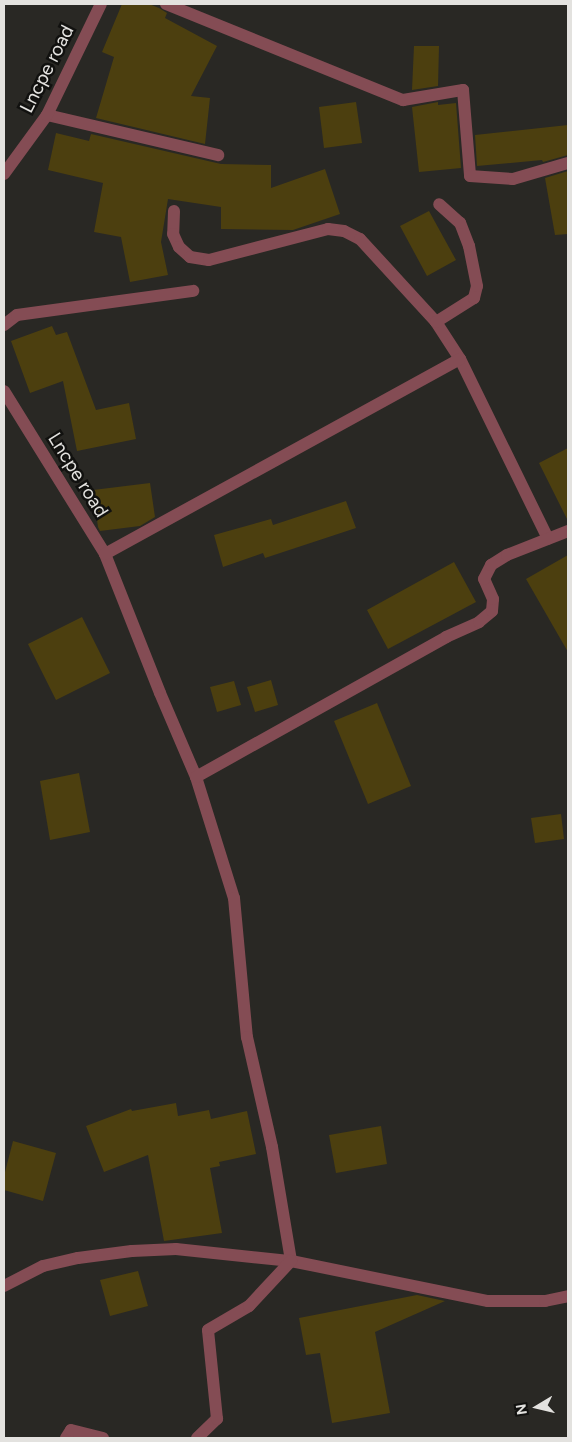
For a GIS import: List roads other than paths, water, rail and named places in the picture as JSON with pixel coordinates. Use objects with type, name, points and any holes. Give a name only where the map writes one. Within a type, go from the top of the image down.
[{"type":"street","name":"Lncpe road","points":[[4,174],[47,115],[101,4]]},
{"type":"street","points":[[166,4],[403,100],[463,90],[470,176],[514,179],[568,163]]},
{"type":"street","points":[[47,115],[218,155]]},
{"type":"street","points":[[436,322],[474,298],[477,286],[469,246],[460,223],[440,204]]},
{"type":"street","points":[[174,211],[173,234],[179,247],[190,257],[209,260],[328,229],[344,231],[360,239],[436,322],[460,359],[548,539]]},
{"type":"street","points":[[4,325],[16,315],[193,291]]},
{"type":"street","points":[[105,554],[460,359]]},
{"type":"street","name":"Lncpe road","points":[[4,391],[105,554],[160,693],[196,777],[234,898],[248,1037],[272,1147],[291,1262]]},
{"type":"street","points":[[196,777],[446,637],[479,622],[492,611],[493,600],[484,579],[490,565],[507,555],[568,531]]},
{"type":"street","points":[[4,1286],[43,1266],[78,1258],[132,1251],[176,1250],[291,1262],[488,1301],[545,1301],[568,1296]]},
{"type":"street","points":[[197,1438],[217,1419],[208,1330],[249,1306],[291,1262]]},
{"type":"street","points":[[66,1438],[71,1430],[103,1438]]}]
